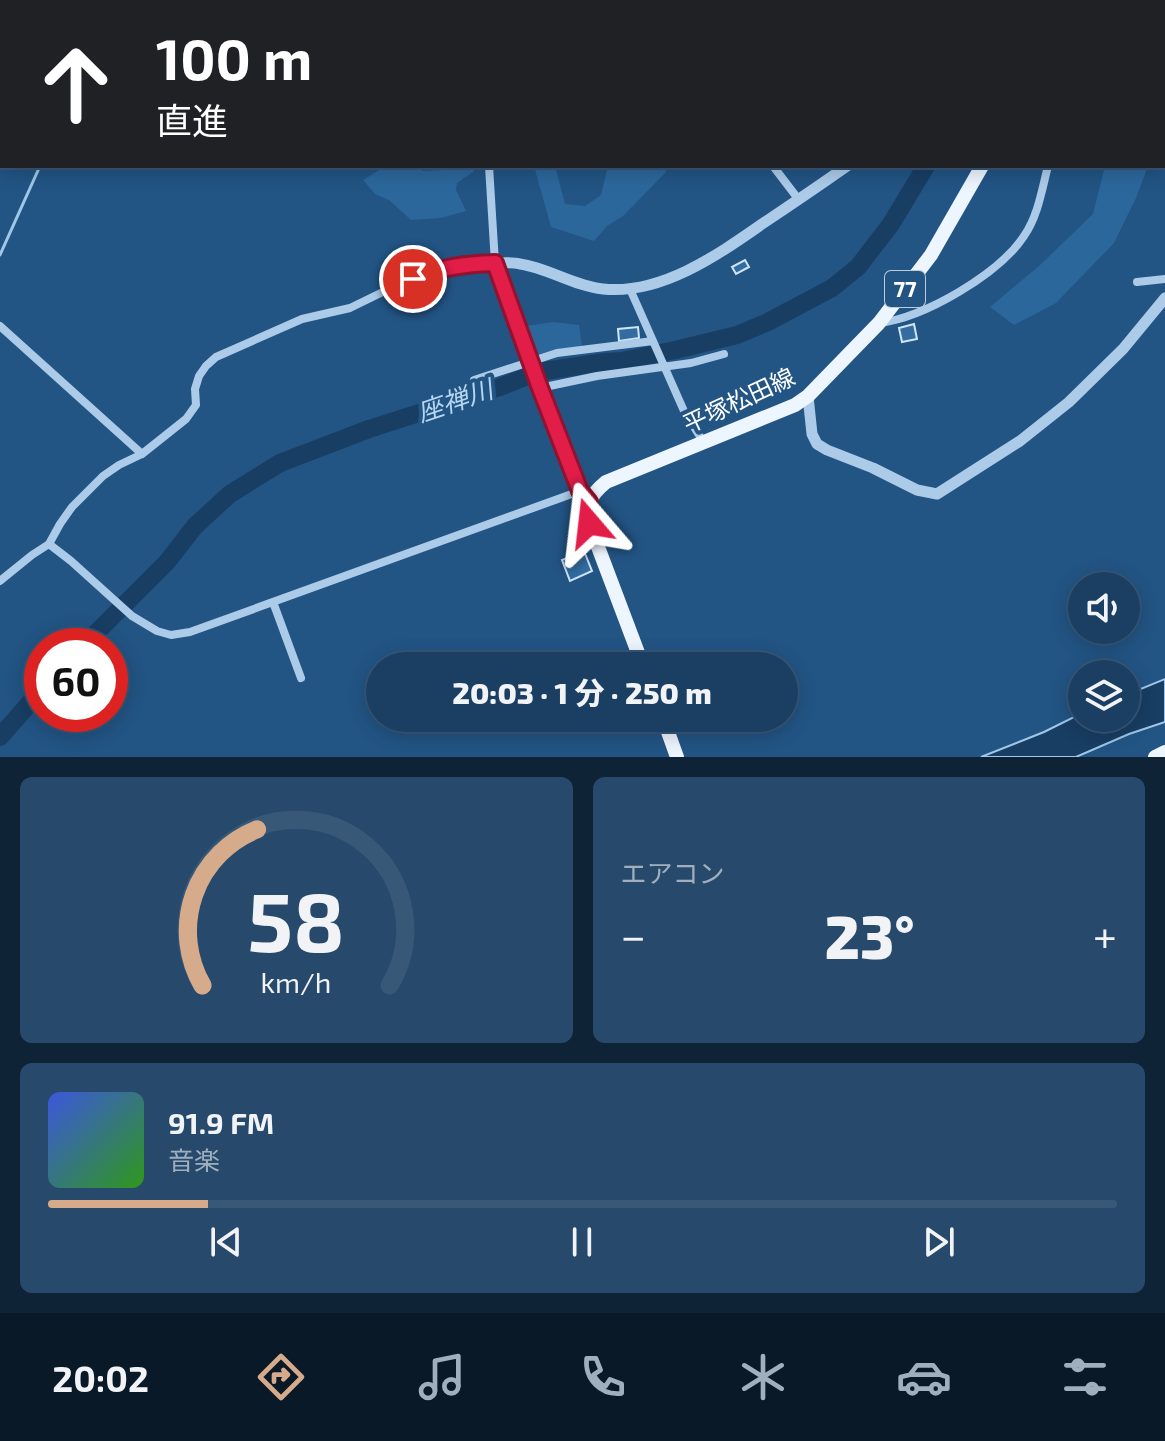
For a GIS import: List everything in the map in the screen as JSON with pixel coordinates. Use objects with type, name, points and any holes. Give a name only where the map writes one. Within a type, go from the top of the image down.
[{"type":"main road","name":"平塚松田線","points":[[584,497],[606,482],[795,405],[808,396],[879,323],[931,255],[981,168]]},
{"type":"main road","points":[[584,497],[589,523],[638,652]]},
{"type":"main road","points":[[668,732],[677,757]]},
{"type":"main road","points":[[1155,757],[1165,752]]},
{"type":"street","points":[[49,544],[132,616],[157,631],[171,635],[190,632],[584,497],[495,263],[489,168]]},
{"type":"street","points":[[775,168],[799,200]]},
{"type":"street","points":[[0,581],[49,544],[72,507],[103,476],[142,454],[186,419],[196,405],[195,389],[199,376],[216,357],[302,319],[350,308],[430,272],[461,264],[521,264],[601,289],[630,289],[675,276],[704,262],[844,168]]},
{"type":"street","points":[[879,323],[893,322],[941,302],[981,277],[1009,253],[1025,235],[1036,210],[1047,168]]},
{"type":"street","points":[[1137,282],[1165,279]]},
{"type":"street","points":[[630,289],[684,411],[704,443]]},
{"type":"street","points":[[808,396],[812,434],[817,444],[917,490],[937,494],[1020,441],[1069,402],[1123,349],[1165,298]]},
{"type":"street","points":[[0,326],[142,454]]},
{"type":"street","points":[[474,380],[557,353],[653,341]]},
{"type":"street","points":[[540,388],[724,354]]},
{"type":"street","points":[[273,602],[301,678]]},
{"type":"shaded area","points":[[383,168],[419,168],[423,171],[475,168],[457,183],[456,190],[466,211],[441,218],[411,220],[389,200],[375,194],[363,180]]},
{"type":"shaded area","points":[[535,168],[556,168],[565,204],[585,206],[601,195],[608,168],[665,168],[666,172],[594,241],[551,227]]},
{"type":"shaded area","points":[[1104,168],[1147,168],[1114,243],[1056,303],[1014,325],[990,307],[1039,266],[1093,214]]},
{"type":"shaded area","points":[[553,322],[579,325],[582,346],[539,356],[526,326]]},
{"type":"shaded area","points":[[1165,679],[1165,722],[1140,730],[1140,689]]},
{"type":"shaded area","points":[[1068,720],[1068,732],[1135,732],[1076,757],[981,757]]},
{"type":"building","points":[[745,260],[749,267],[736,274],[732,267]]},
{"type":"building","points":[[914,324],[917,339],[902,342],[899,328]]},
{"type":"building","points":[[638,327],[639,338],[619,341],[618,329]]},
{"type":"building","points":[[584,551],[592,571],[570,581],[562,560]]},
{"type":"waterway","points":[[0,255],[39,168]]},
{"type":"waterway","name":"座禅川","points":[[101,628],[167,562],[195,526],[230,494],[280,463],[369,429],[538,372],[622,361],[737,335],[832,288],[858,267],[891,224],[925,168]]},
{"type":"waterway","name":"座禅川","points":[[0,737],[24,710]]},
{"type":"route","points":[[413,279],[461,264],[495,263],[580,491],[589,502],[589,523]]}]
